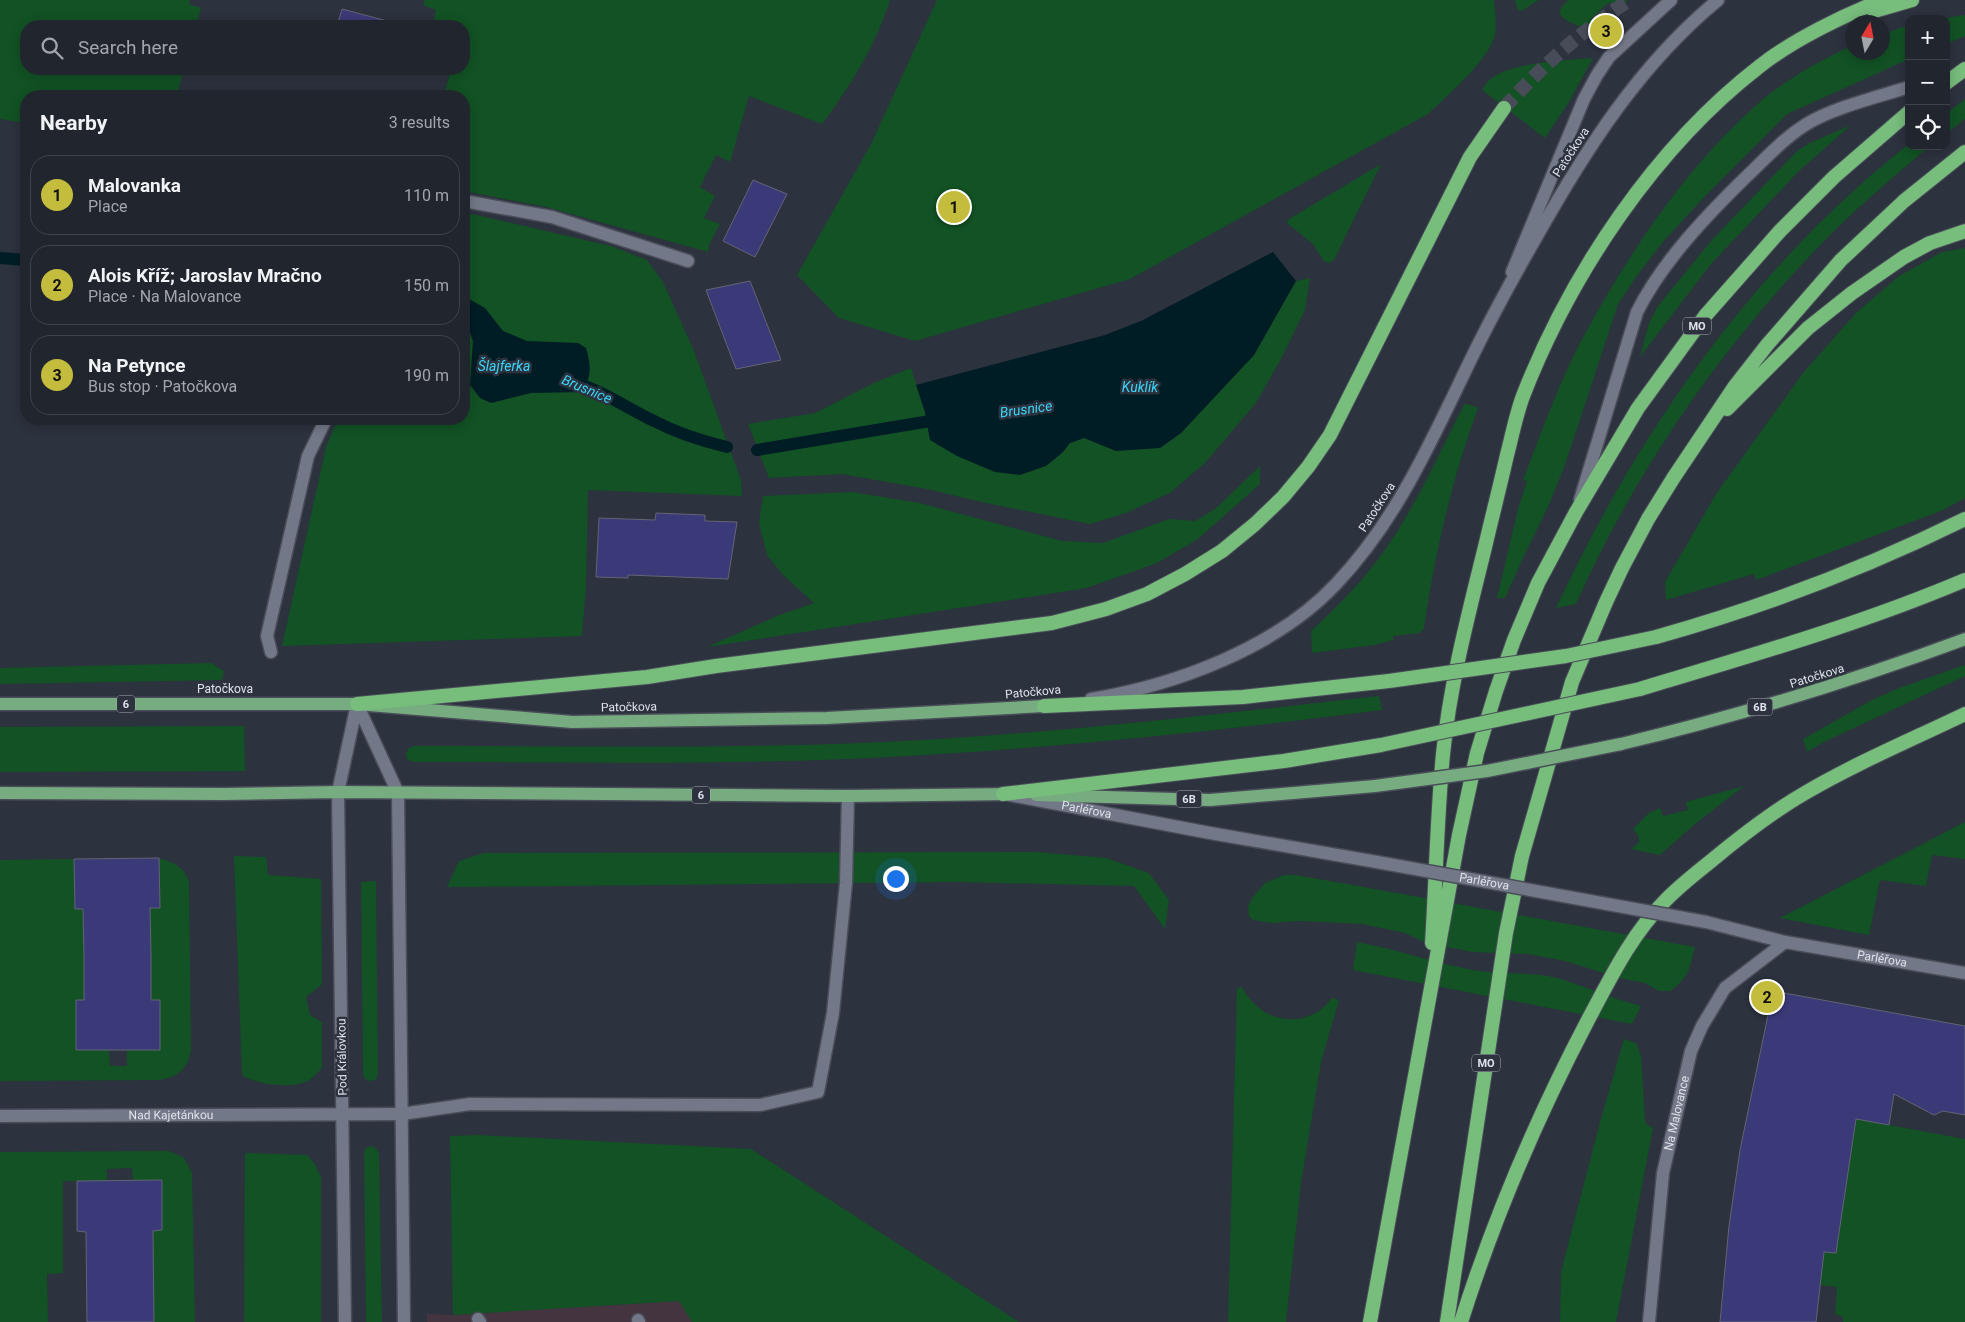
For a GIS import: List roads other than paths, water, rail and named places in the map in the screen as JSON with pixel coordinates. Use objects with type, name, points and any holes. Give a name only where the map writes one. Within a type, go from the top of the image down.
[{"type":"highway","points":[[1428,1006],[1443,754],[1457,660],[1522,399],[1559,318],[1589,264],[1640,189],[1702,115],[1763,64],[1819,30],[1857,10],[1883,0]]},
{"type":"highway","points":[[1819,30],[1892,4],[1912,0]]},
{"type":"highway","points":[[1950,80],[1964,69]]},
{"type":"highway","points":[[357,704],[647,677],[1052,623],[1106,609],[1147,594],[1185,574],[1222,551],[1255,524],[1283,497],[1308,467],[1330,435],[1470,157],[1504,108]]},
{"type":"highway","name":"MO","points":[[1370,1322],[1459,835],[1477,753],[1514,640],[1538,583],[1576,512],[1638,408],[1705,316],[1780,231],[1834,177],[1905,115]]},
{"type":"highway","name":"MO","points":[[1447,1322],[1506,933],[1522,856],[1572,682],[1606,602],[1648,519],[1703,432],[1767,345],[1841,260],[1904,201],[1965,152]]},
{"type":"highway","points":[[1703,432],[1808,328],[1852,292],[1904,257],[1930,243],[1965,231]]},
{"type":"highway","points":[[1044,706],[1243,697],[1388,681],[1566,656],[1656,637],[1710,622],[1816,586],[1922,540],[1965,519]]},
{"type":"highway","points":[[1003,794],[1284,761],[1381,744],[1640,688],[1804,640],[1876,615],[1965,580]]},
{"type":"highway","points":[[1461,1322],[1493,1231],[1521,1161],[1568,1058],[1618,964],[1663,902],[1723,851],[1802,794],[1842,772],[1965,714]]},
{"type":"main road","points":[[1497,307],[1584,99],[1597,75],[1609,57],[1671,0]]},
{"type":"main road","name":"Patočkova","points":[[0,704],[357,704],[572,722],[854,717],[1044,706],[1117,695],[1166,682],[1202,668],[1270,636],[1304,613],[1335,586],[1358,559],[1396,506],[1416,472],[1497,307],[1561,194],[1617,107],[1670,44],[1718,0]]},
{"type":"main road","points":[[1950,74],[1964,69]]},
{"type":"main road","points":[[1576,512],[1637,312],[1647,293],[1704,218],[1783,141],[1806,124],[1830,113],[1905,88]]},
{"type":"main road","points":[[470,203],[552,217],[688,261]]},
{"type":"main road","points":[[271,652],[267,636],[308,456],[323,425]]},
{"type":"main road","name":"Patočkova","points":[[0,793],[223,794],[338,792],[848,796],[1003,794],[1210,800],[1375,786],[1487,771],[1621,744],[1676,731],[1784,700],[1869,674],[1965,639]]},
{"type":"main road","points":[[357,704],[398,793],[404,1322]]},
{"type":"main road","name":"Pod Královkou","points":[[345,1322],[338,792],[357,704]]},
{"type":"main road","name":"Parléřova","points":[[1003,794],[1706,922],[1785,942],[1965,973]]},
{"type":"main road","name":"Nad Kajetánkou","points":[[0,1116],[402,1114],[470,1104],[760,1106],[818,1092],[833,1013],[846,883],[848,796]]},
{"type":"main road","name":"Na Malovance","points":[[1649,1322],[1663,1173],[1674,1118],[1691,1051],[1702,1026],[1725,988],[1785,942]]},
{"type":"water","name":"Kuklík","points":[[1273,252],[1296,281],[1254,355],[1181,433],[1160,448],[1116,451],[1084,438],[1070,443],[1062,453],[1046,466],[1020,475],[995,472],[957,456],[930,440],[925,412],[916,385],[1105,335],[1141,321]]},
{"type":"water","name":"Šlajferka","points":[[470,299],[485,308],[503,331],[527,341],[578,343],[586,348],[590,371],[588,381],[582,392],[531,393],[491,403],[480,398],[470,385],[473,341],[470,333]]},
{"type":"waterway","name":"Brusnice","points":[[0,258],[20,260]]},
{"type":"waterway","name":"Brusnice","points":[[571,381],[603,394],[672,429],[727,447]]},
{"type":"waterway","name":"Brusnice","points":[[757,450],[942,419]]},
{"type":"tunnel","points":[[1504,108],[1563,49],[1630,0]]},
{"type":"place","name":"Na Petynce","points":[[1606,31]]},
{"type":"place","name":"Malovanka","points":[[954,207]]},
{"type":"place","name":"Alois Kříž; Jaroslav Mračno","points":[[1767,997]]}]
